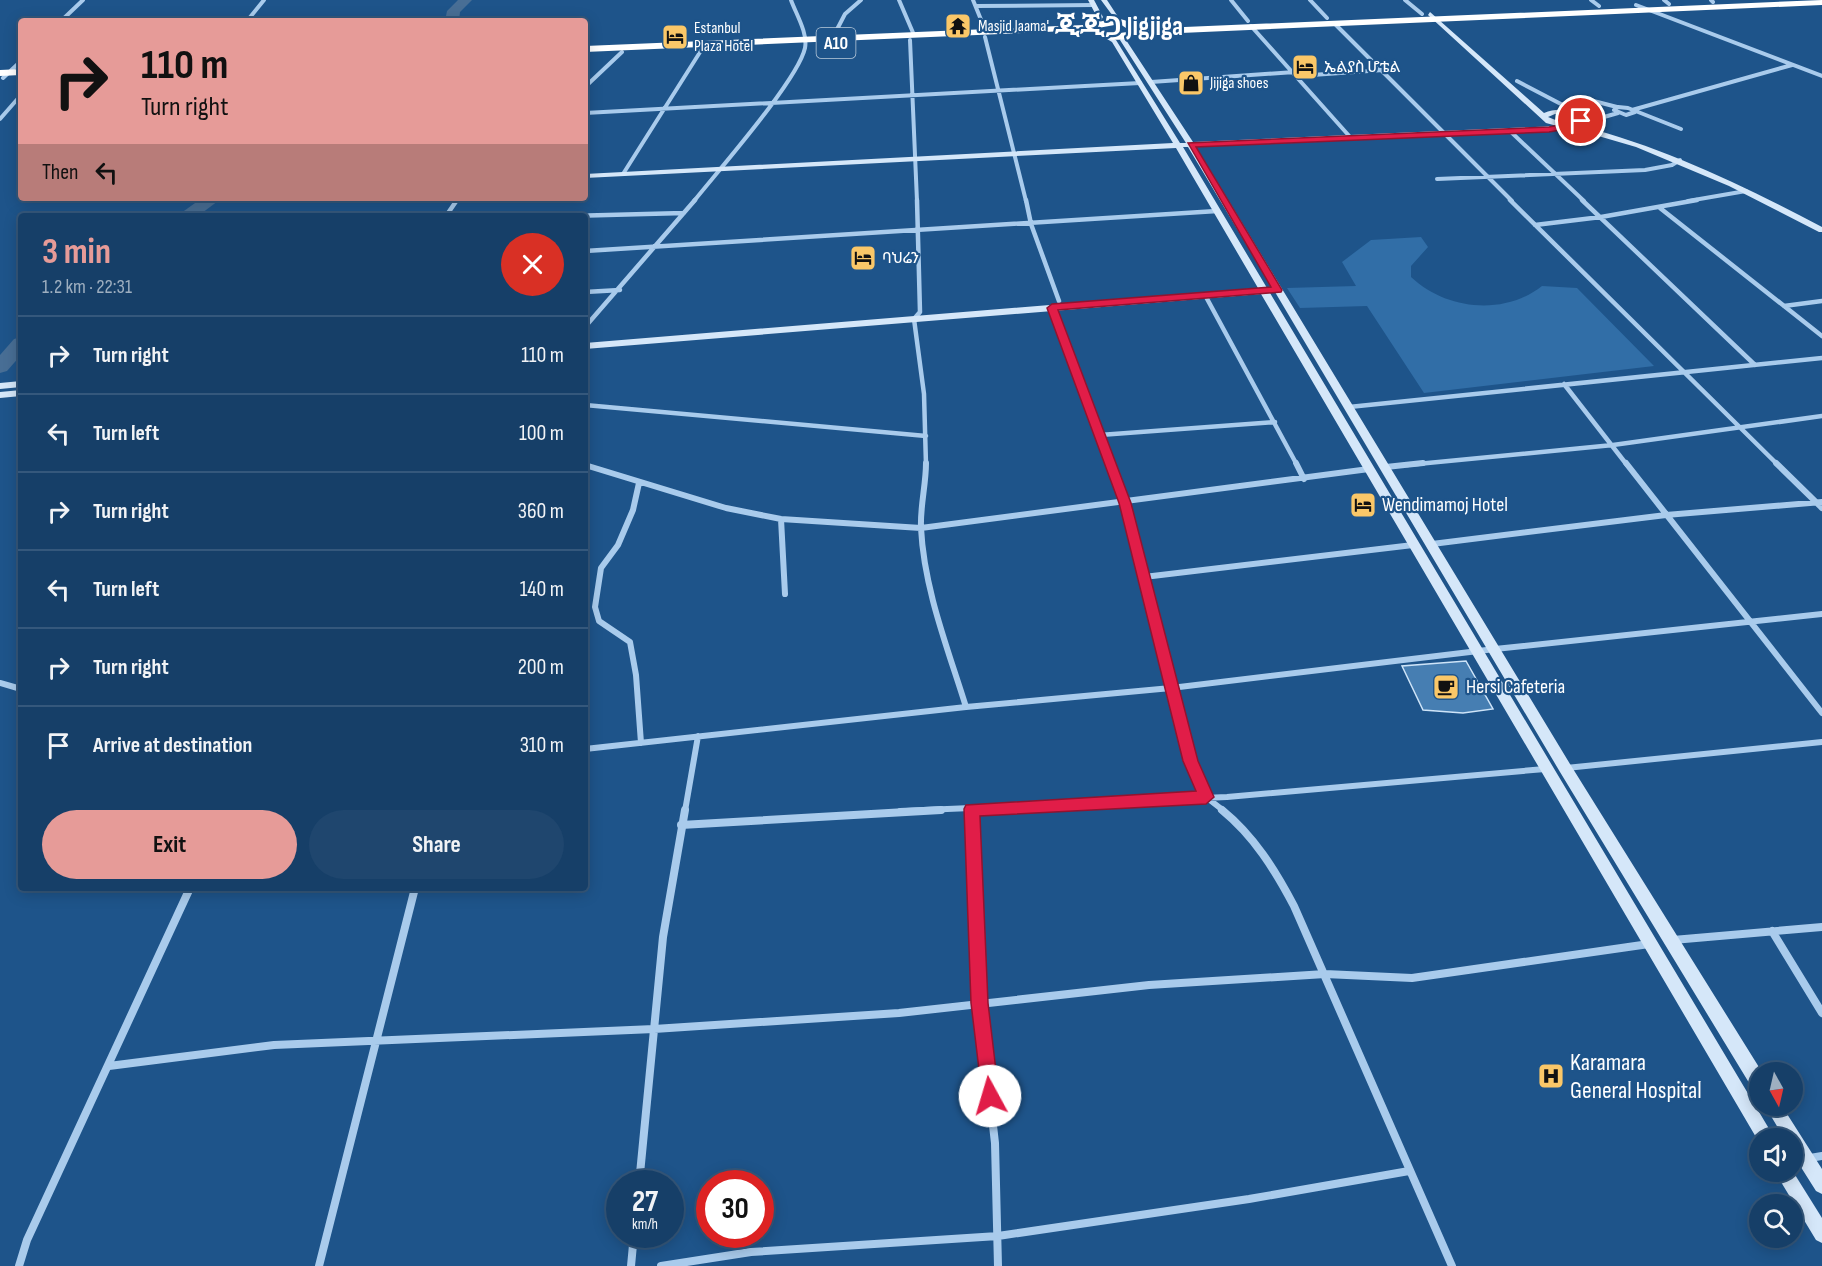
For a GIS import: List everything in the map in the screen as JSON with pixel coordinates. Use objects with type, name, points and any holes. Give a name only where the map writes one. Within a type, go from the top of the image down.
[{"type":"highway","name":"A10","points":[[588,49],[1098,30],[1131,31],[1666,2],[1753,0]]},
{"type":"highway","name":"A10","points":[[1434,15],[1822,2]]},
{"type":"highway","name":"A10","points":[[1098,30],[1120,22],[1131,31]]},
{"type":"highway","name":"A10","points":[[588,54],[702,49],[832,39],[912,38]]},
{"type":"highway","points":[[3,76],[18,73]]},
{"type":"highway","points":[[3,76],[18,78]]},
{"type":"main road","points":[[1104,0],[1120,22]]},
{"type":"main road","points":[[1093,3],[1100,17],[1098,30],[1114,41],[1191,145],[1369,469],[1759,1128]]},
{"type":"main road","points":[[1434,15],[1574,123],[1681,160],[1822,230]]},
{"type":"main road","points":[[1434,15],[1546,117],[1603,126],[1701,161],[1822,223]]},
{"type":"main road","points":[[1131,31],[1123,40],[1178,146],[1217,211],[1349,406],[1669,940],[1749,1067]]},
{"type":"main road","points":[[1522,130],[1556,111]]},
{"type":"main road","points":[[588,176],[718,172],[1191,145],[1510,131],[1574,123]]},
{"type":"main road","points":[[1055,304],[1205,295],[1269,288]]},
{"type":"main road","points":[[588,346],[1055,304],[1269,288]]},
{"type":"main road","points":[[588,339],[917,316]]},
{"type":"main road","points":[[0,386],[18,384]]},
{"type":"main road","points":[[0,394],[18,393]]},
{"type":"main road","points":[[1779,1116],[1822,1185]]},
{"type":"main road","points":[[1790,1182],[1822,1234]]},
{"type":"street","points":[[64,18],[83,0]]},
{"type":"street","points":[[249,18],[264,0]]},
{"type":"street","points":[[588,324],[620,290],[718,172],[772,101],[801,58],[805,42],[790,0]]},
{"type":"street","points":[[832,39],[845,14],[861,0]]},
{"type":"street","points":[[898,0],[912,38],[912,96],[919,232],[917,316],[922,357],[926,436],[921,528],[934,598],[966,706]]},
{"type":"street","points":[[973,0],[985,35],[1031,224],[1055,304],[1125,503],[1190,761],[1206,797],[1232,818],[1276,872],[1325,974],[1452,1266]]},
{"type":"street","points":[[1231,0],[1249,24],[1351,138]]},
{"type":"street","points":[[1311,0],[1681,371],[1819,502],[1822,508]]},
{"type":"street","points":[[1405,0],[1434,15]]},
{"type":"street","points":[[1591,0],[1599,6]]},
{"type":"street","points":[[976,6],[1093,3]]},
{"type":"street","points":[[1636,5],[1822,76]]},
{"type":"street","points":[[623,174],[702,49]]},
{"type":"street","points":[[588,84],[622,52]]},
{"type":"street","points":[[3,76],[18,64]]},
{"type":"street","points":[[1604,117],[1618,113],[1631,115],[1634,111],[1793,65]]},
{"type":"street","points":[[588,113],[662,110],[772,101],[912,96],[1383,70]]},
{"type":"street","points":[[1517,81],[1603,126]]},
{"type":"street","points":[[0,118],[18,98]]},
{"type":"street","points":[[1578,98],[1634,111],[1681,129]]},
{"type":"street","points":[[1618,107],[1614,110],[1618,113]]},
{"type":"street","points":[[1510,131],[1755,365]]},
{"type":"street","points":[[1437,179],[1645,170],[1672,165],[1681,160]]},
{"type":"street","points":[[1535,225],[1660,208],[1746,191]]},
{"type":"street","points":[[1660,208],[1686,231],[1822,336]]},
{"type":"street","points":[[588,251],[919,232],[1217,211]]},
{"type":"street","points":[[588,216],[684,213]]},
{"type":"street","points":[[588,292],[620,290]]},
{"type":"street","points":[[1205,295],[1304,479]]},
{"type":"street","points":[[1784,306],[1822,301]]},
{"type":"street","points":[[1349,406],[1822,358]]},
{"type":"street","points":[[1564,384],[1749,623],[1822,713]]},
{"type":"street","points":[[588,405],[926,436]]},
{"type":"street","points":[[1386,467],[1613,445],[1822,416]]},
{"type":"street","points":[[1100,435],[1275,422]]},
{"type":"street","points":[[588,466],[726,508],[781,519],[921,528],[1125,503],[1369,469]]},
{"type":"street","points":[[639,483],[633,510],[618,544],[601,568],[595,607],[599,621],[630,642],[636,675],[640,743]]},
{"type":"street","points":[[1432,544],[1666,515],[1819,502]]},
{"type":"street","points":[[781,519],[785,594]]},
{"type":"street","points":[[1144,577],[1413,545]]},
{"type":"street","points":[[588,749],[966,706],[1171,688],[1476,651],[1822,614]]},
{"type":"street","points":[[0,683],[18,688]]},
{"type":"street","points":[[640,1170],[663,937],[698,736]]},
{"type":"street","points":[[1565,768],[1822,742]]},
{"type":"street","points":[[681,825],[763,817],[1206,797],[1426,782],[1545,769]]},
{"type":"street","points":[[972,809],[980,1003],[994,1143],[999,1266]]},
{"type":"street","points":[[19,1266],[27,1240],[189,891]]},
{"type":"street","points":[[319,1266],[414,891]]},
{"type":"street","points":[[1669,940],[1822,927]]},
{"type":"street","points":[[1772,931],[1822,1013]]},
{"type":"street","points":[[109,1066],[274,1045],[654,1029],[899,1013],[1149,985],[1325,974],[1412,978],[1650,944]]},
{"type":"street","points":[[661,1266],[752,1252],[998,1236],[1250,1199],[1409,1171]]},
{"type":"street","points":[[631,1266],[633,1248]]},
{"type":"shaded area","points":[[1421,237],[1428,247],[1411,266],[1411,277],[1441,297],[1475,305],[1493,305],[1527,296],[1542,286],[1577,288],[1654,366],[1424,393],[1367,306],[1300,308],[1287,288],[1356,286],[1342,262],[1371,240]]},
{"type":"building","name":"Hersi Cafeteria","points":[[1466,661],[1493,709],[1463,713],[1423,710],[1402,666]]},
{"type":"waterway","points":[[453,18],[454,11],[466,0]]},
{"type":"waterway","points":[[191,213],[209,201]]},
{"type":"waterway","points":[[0,367],[18,346]]},
{"type":"place","name":"Masjid Jaama'","points":[[958,26]]},
{"type":"place","name":"Estanbul Plaza Hotel","points":[[675,37]]},
{"type":"place","name":"ኤልያስ ሆቴል","points":[[1305,67]]},
{"type":"place","name":"Jijiga shoes","points":[[1191,83]]},
{"type":"place","name":"ባህሬን","points":[[863,258]]},
{"type":"place","name":"Wendimamoj Hotel","points":[[1363,505]]},
{"type":"place","name":"Hersi Cafeteria","points":[[1446,687]]},
{"type":"place","name":"Karamara General Hospital","points":[[1551,1076]]},
{"type":"district","name":"ጂጂጋ Jigjiga","points":[[1119,27]]},
{"type":"route","points":[[990,1096],[980,1003],[972,809],[1206,797],[1190,761],[1125,503],[1052,308],[1277,290],[1191,145],[1549,129],[1574,126],[1581,121]]}]
